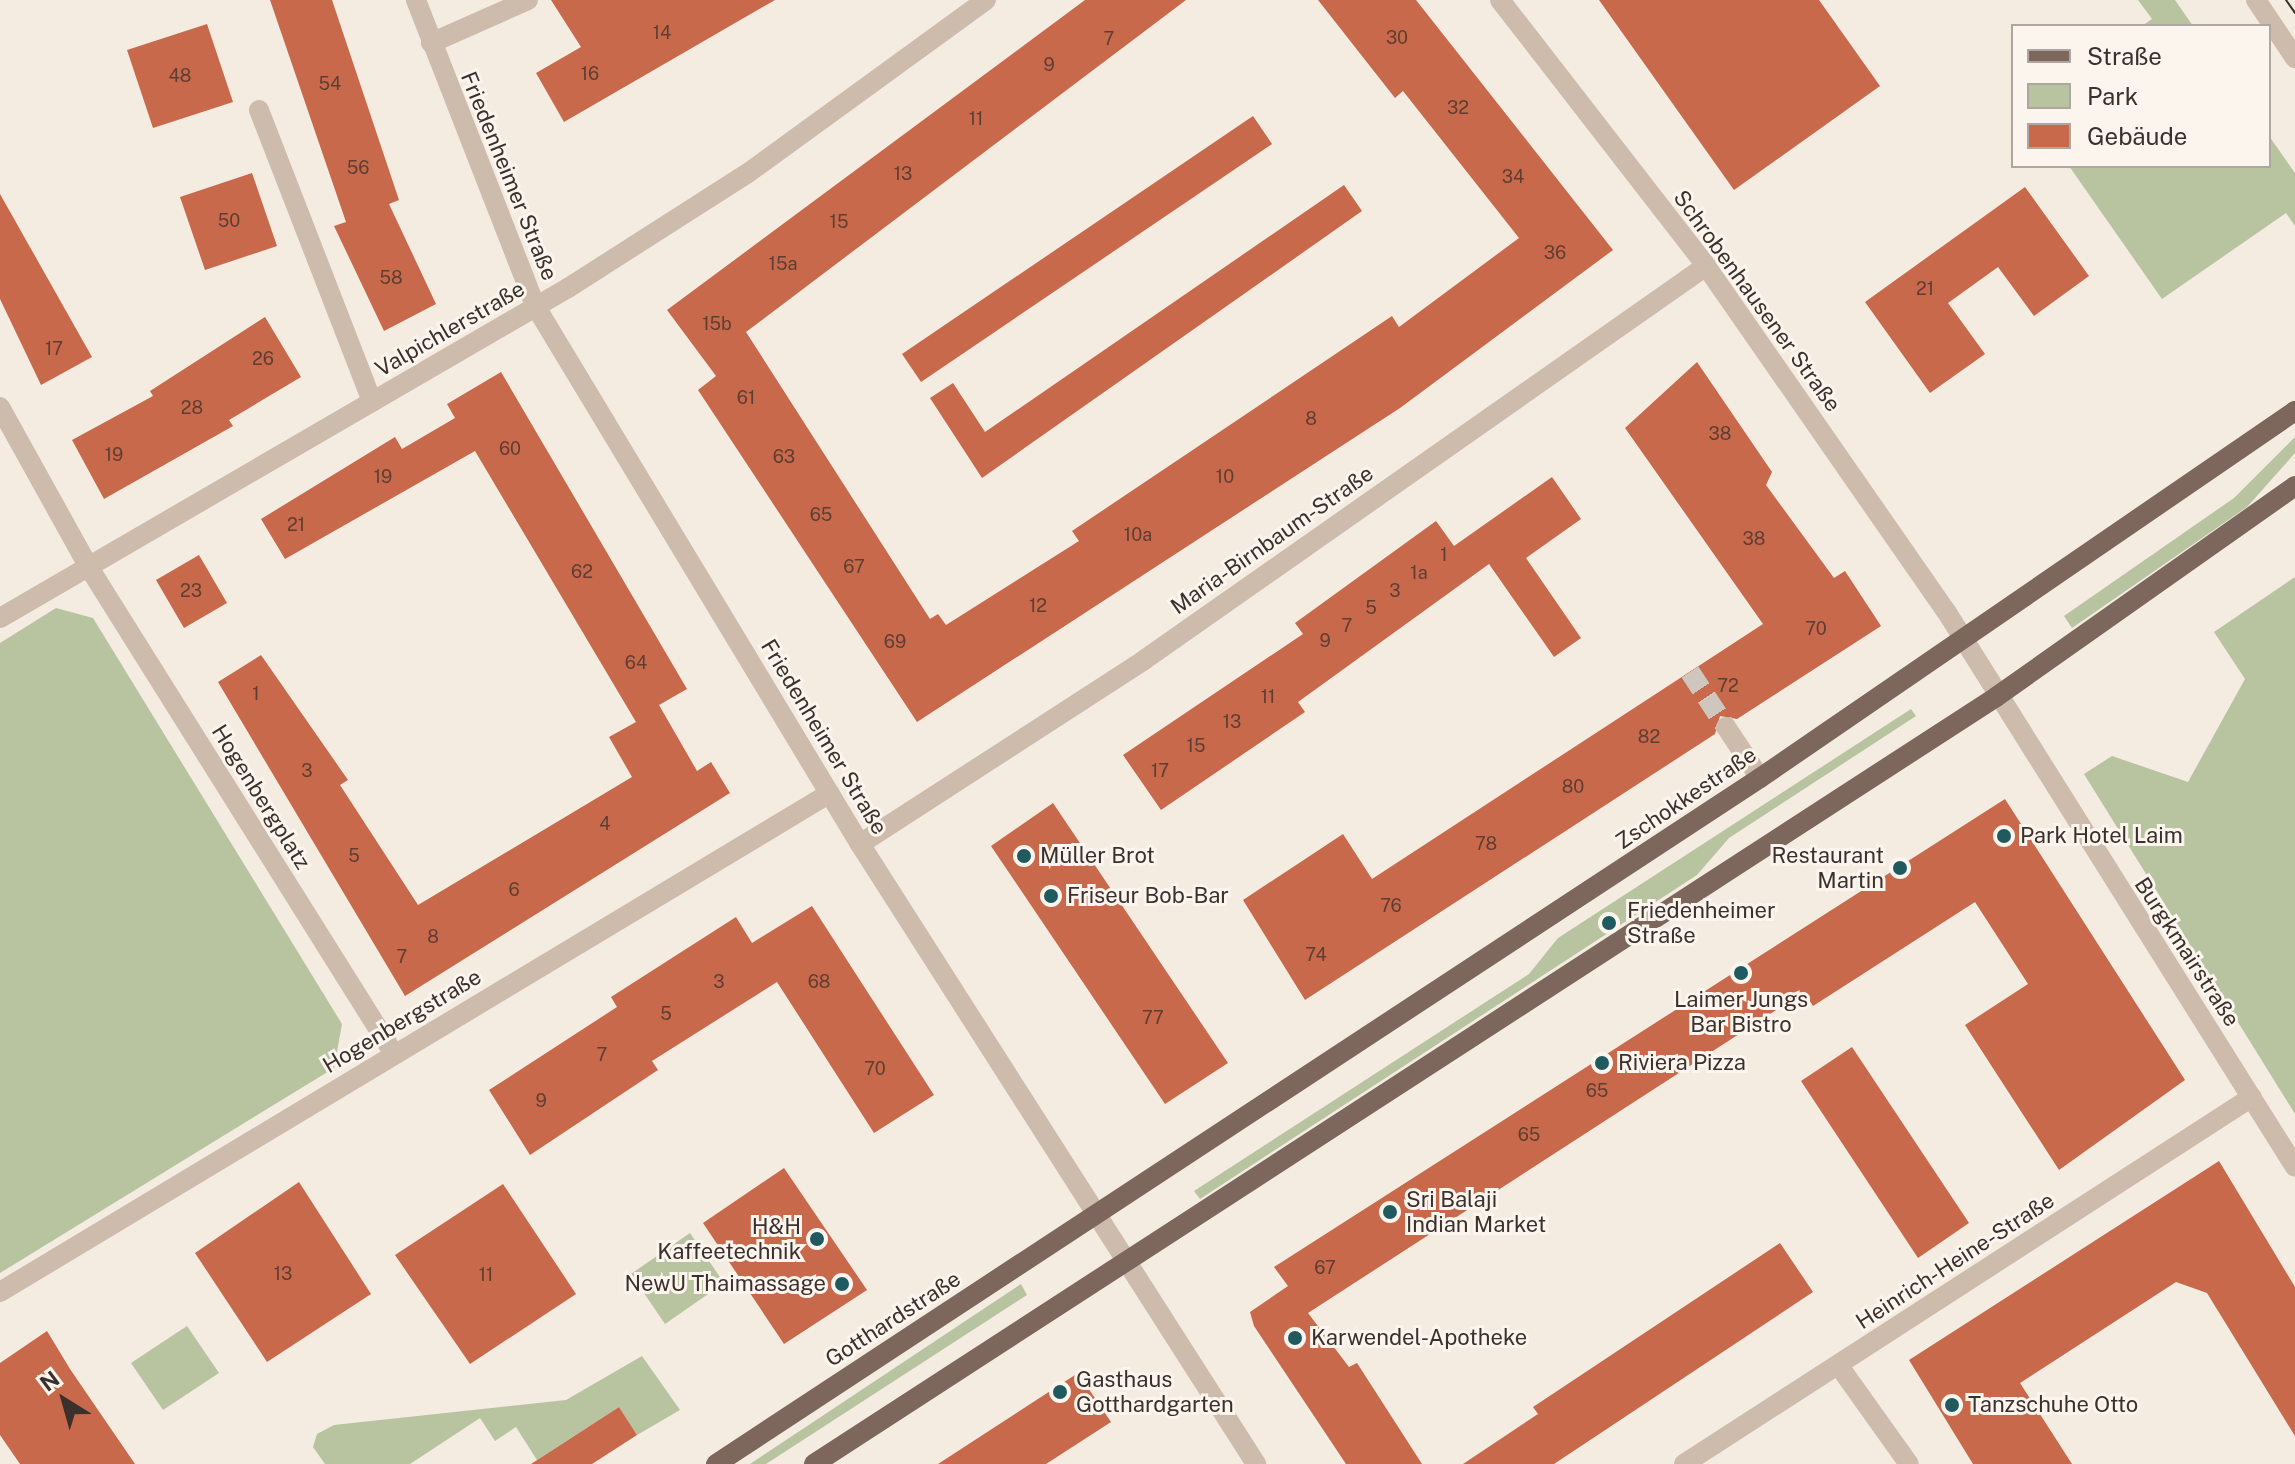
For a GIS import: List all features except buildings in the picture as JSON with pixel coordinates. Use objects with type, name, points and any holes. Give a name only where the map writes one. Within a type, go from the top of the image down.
[{"type":"main road","name":"Zschokkestraße","points":[[1096,1215],[1760,778],[2295,411]]},
{"type":"main road","points":[[814,1464],[1996,697],[2295,486]]},
{"type":"main road","name":"Gotthardstraße","points":[[716,1464],[1096,1215]]},
{"type":"street","name":"Friedenheimer Straße","points":[[416,0],[536,307],[860,844],[1256,1464]]},
{"type":"street","points":[[431,43],[528,0]]},
{"type":"street","name":"Valpichlerstraße","points":[[0,618],[536,307],[748,173],[986,0]]},
{"type":"street","name":"Schrobenhausener Straße","points":[[1500,0],[1706,266],[1963,639]]},
{"type":"street","points":[[2256,0],[2295,58]]},
{"type":"street","points":[[259,110],[372,402]]},
{"type":"street","name":"Maria-Birnbaum-Straße","points":[[860,844],[1144,660],[1706,266]]},
{"type":"street","name":"Hogenbergplatz","points":[[0,407],[88,566],[394,1054]]},
{"type":"street","name":"Burgkmairstraße","points":[[1963,639],[1996,697],[2295,1167]]},
{"type":"street","points":[[1726,727],[1760,778]]},
{"type":"street","name":"Hogenbergstraße","points":[[0,1292],[830,793]]},
{"type":"street","name":"Heinrich-Heine-Straße","points":[[1684,1464],[2252,1097]]},
{"type":"street","points":[[1839,1366],[1909,1464]]},
{"type":"green space","points":[[2138,0],[2175,0],[2192,24],[2145,24],[2152,19]]},
{"type":"green space","points":[[2271,139],[2295,173],[2295,226],[2286,213],[2162,299],[2070,168],[2271,168]]},
{"type":"green space","points":[[2295,437],[2295,453],[2247,507],[2072,628],[2064,616],[2234,498]]},
{"type":"green space","points":[[2295,577],[2295,1114],[2084,774],[2112,756],[2188,782],[2245,679],[2214,632]]},
{"type":"green space","points":[[56,608],[93,618],[342,1024],[334,1068],[0,1273],[0,643]]},
{"type":"green space","points":[[1911,709],[1916,716],[1729,838],[1697,875],[1200,1199],[1194,1191],[1529,974],[1558,938]]},
{"type":"green space","points":[[690,1233],[724,1283],[665,1324],[631,1274]]},
{"type":"green space","points":[[1021,1284],[1027,1295],[766,1464],[750,1464]]},
{"type":"green space","points":[[187,1326],[219,1373],[163,1410],[131,1363]]},
{"type":"green space","points":[[642,1356],[680,1410],[637,1435],[619,1407],[537,1460],[516,1427],[495,1441],[480,1418],[410,1464],[325,1464],[313,1447],[317,1434],[334,1425],[566,1400]]},
{"type":"tunnel","points":[[1690,672],[1726,727]]},
{"type":"tram line","points":[[2286,0],[2295,13]]},
{"type":"place","name":"Park Hotel Laim","points":[[2004,836]]},
{"type":"place","name":"Müller Brot","points":[[1024,856]]},
{"type":"place","name":"Restaurant Martin","points":[[1900,868]]},
{"type":"place","name":"Friseur Bob-Bar","points":[[1051,896]]},
{"type":"place","name":"Friedenheimer Straße","points":[[1609,923]]},
{"type":"place","name":"Laimer Jungs Bar Bistro","points":[[1741,973]]},
{"type":"place","name":"Riviera Pizza","points":[[1602,1063]]},
{"type":"place","name":"Sri Balaji Indian Market","points":[[1390,1212]]},
{"type":"place","name":"H&H Kaffeetechnik","points":[[817,1239]]},
{"type":"place","name":"NewU Thaimassage","points":[[842,1284]]},
{"type":"place","name":"Karwendel-Apotheke","points":[[1295,1338]]},
{"type":"place","name":"Gasthaus Gotthardgarten","points":[[1060,1392]]},
{"type":"place","name":"Tanzschuhe Otto","points":[[1952,1405]]}]
